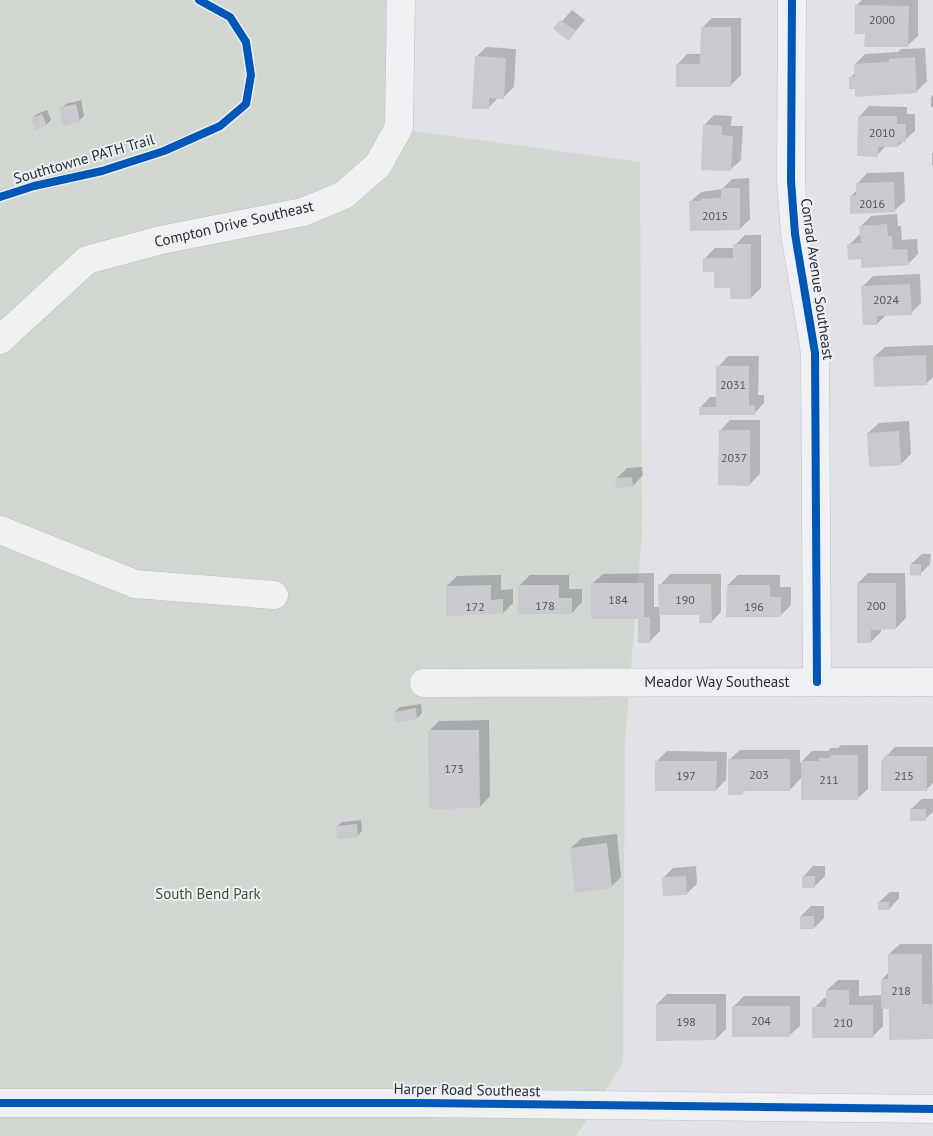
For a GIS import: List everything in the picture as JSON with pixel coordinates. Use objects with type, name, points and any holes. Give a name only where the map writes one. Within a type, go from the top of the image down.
[{"type":"street","name":"Compton Drive Southeast","points":[[0,340],[87,260],[161,240],[303,212],[344,195],[378,165],[399,127],[400,0]]},
{"type":"street","name":"Conrad Avenue Southeast","points":[[792,0],[791,181],[795,234],[815,353],[818,682]]},
{"type":"street","points":[[0,530],[135,584],[274,595]]},
{"type":"street","name":"Meador Way Southeast","points":[[424,683],[933,682]]},
{"type":"street","name":"Harper Road Southeast","points":[[0,1103],[421,1103],[933,1109]]},
{"type":"green space","name":"South Bend Park","points":[[0,0],[401,0],[399,129],[640,162],[642,535],[625,740],[623,1063],[576,1136],[0,1136]]},
{"type":"building","points":[[855,5],[909,6],[908,47],[864,47],[865,34],[855,34]]},
{"type":"building","points":[[560,20],[576,31],[569,41],[553,29]]},
{"type":"building","points":[[701,27],[731,27],[731,87],[676,87],[676,64],[700,64]]},
{"type":"building","points":[[475,56],[506,58],[504,99],[489,98],[489,109],[472,109]]},
{"type":"building","points":[[915,57],[917,93],[855,97],[855,89],[849,89],[849,77],[855,77],[854,64],[889,62],[889,59]]},
{"type":"building","points":[[76,104],[80,122],[63,126],[59,108]]},
{"type":"building","points":[[42,114],[47,126],[35,130],[31,118]]},
{"type":"building","points":[[858,116],[897,116],[897,124],[906,124],[906,142],[898,142],[898,147],[878,147],[878,157],[857,156]]},
{"type":"building","points":[[703,124],[722,126],[722,135],[733,136],[731,171],[701,170]]},
{"type":"building","points":[[894,182],[895,212],[850,214],[850,196],[856,195],[856,183]]},
{"type":"building","points":[[721,188],[740,188],[740,230],[690,231],[689,201],[721,198]]},
{"type":"building","points":[[887,224],[888,236],[892,236],[893,250],[907,249],[909,265],[861,268],[861,259],[848,260],[847,244],[861,243],[859,226]]},
{"type":"building","points":[[733,244],[751,244],[751,299],[730,299],[730,288],[714,288],[714,272],[703,272],[703,258],[733,258]]},
{"type":"building","points":[[910,284],[912,315],[877,316],[877,325],[863,325],[861,286]]},
{"type":"building","points":[[926,355],[927,385],[874,387],[873,357]]},
{"type":"building","points":[[716,366],[749,366],[749,405],[755,405],[755,415],[699,415],[699,407],[716,407]]},
{"type":"building","points":[[719,430],[750,430],[750,486],[718,485]]},
{"type":"building","points":[[899,431],[901,465],[869,467],[867,433]]},
{"type":"building","points":[[632,477],[633,487],[616,488],[615,478]]},
{"type":"building","points":[[910,564],[921,564],[921,576],[910,575]]},
{"type":"building","points":[[591,583],[644,583],[644,617],[650,617],[650,643],[638,643],[638,619],[591,619]]},
{"type":"building","points":[[857,583],[896,583],[896,629],[871,630],[871,643],[857,643]]},
{"type":"building","points":[[658,584],[711,584],[712,623],[699,623],[699,615],[659,615]]},
{"type":"building","points":[[491,585],[491,600],[503,599],[503,614],[446,616],[446,586]]},
{"type":"building","points":[[518,585],[559,585],[559,598],[572,598],[572,614],[518,614]]},
{"type":"building","points":[[727,585],[770,585],[770,597],[781,597],[781,617],[726,617]]},
{"type":"building","points":[[416,708],[417,719],[395,722],[394,712]]},
{"type":"building","points":[[428,730],[479,730],[480,808],[429,809]]},
{"type":"building","points":[[830,755],[858,755],[858,800],[801,800],[801,761],[819,761],[819,758],[830,758]]},
{"type":"building","points":[[884,756],[927,756],[927,791],[881,791],[881,761],[884,761]]},
{"type":"building","points":[[728,759],[790,759],[790,791],[743,791],[743,795],[728,795]]},
{"type":"building","points":[[655,761],[717,761],[716,791],[655,791]]},
{"type":"building","points":[[910,809],[926,809],[926,821],[910,821]]},
{"type":"building","points":[[357,824],[358,837],[337,839],[336,826]]},
{"type":"building","points":[[607,843],[612,888],[575,893],[570,848]]},
{"type":"building","points":[[686,876],[687,895],[663,896],[662,877]]},
{"type":"building","points":[[802,876],[815,876],[815,888],[802,888]]},
{"type":"building","points":[[878,902],[889,902],[889,910],[878,910]]},
{"type":"building","points":[[800,916],[814,916],[814,929],[800,929]]},
{"type":"building","points":[[888,954],[922,954],[922,1004],[933,1004],[933,1039],[889,1040],[889,1009],[881,1009],[881,979],[888,979]]},
{"type":"building","points":[[826,990],[849,990],[849,1005],[873,1005],[873,1038],[812,1038],[812,1007],[826,1007]]},
{"type":"building","points":[[656,1004],[716,1004],[716,1040],[656,1041]]},
{"type":"building","points":[[732,1006],[790,1006],[790,1037],[732,1037]]},
{"type":"cycle path","name":"Southtowne PATH Trail","points":[[0,197],[34,186],[102,171],[164,151],[220,126],[246,104],[251,75],[246,42],[230,17],[199,0]]},
{"type":"cycle path","points":[[792,0],[791,181],[795,234],[815,353],[817,682]]},
{"type":"cycle path","points":[[0,1103],[421,1103],[933,1109]]}]
